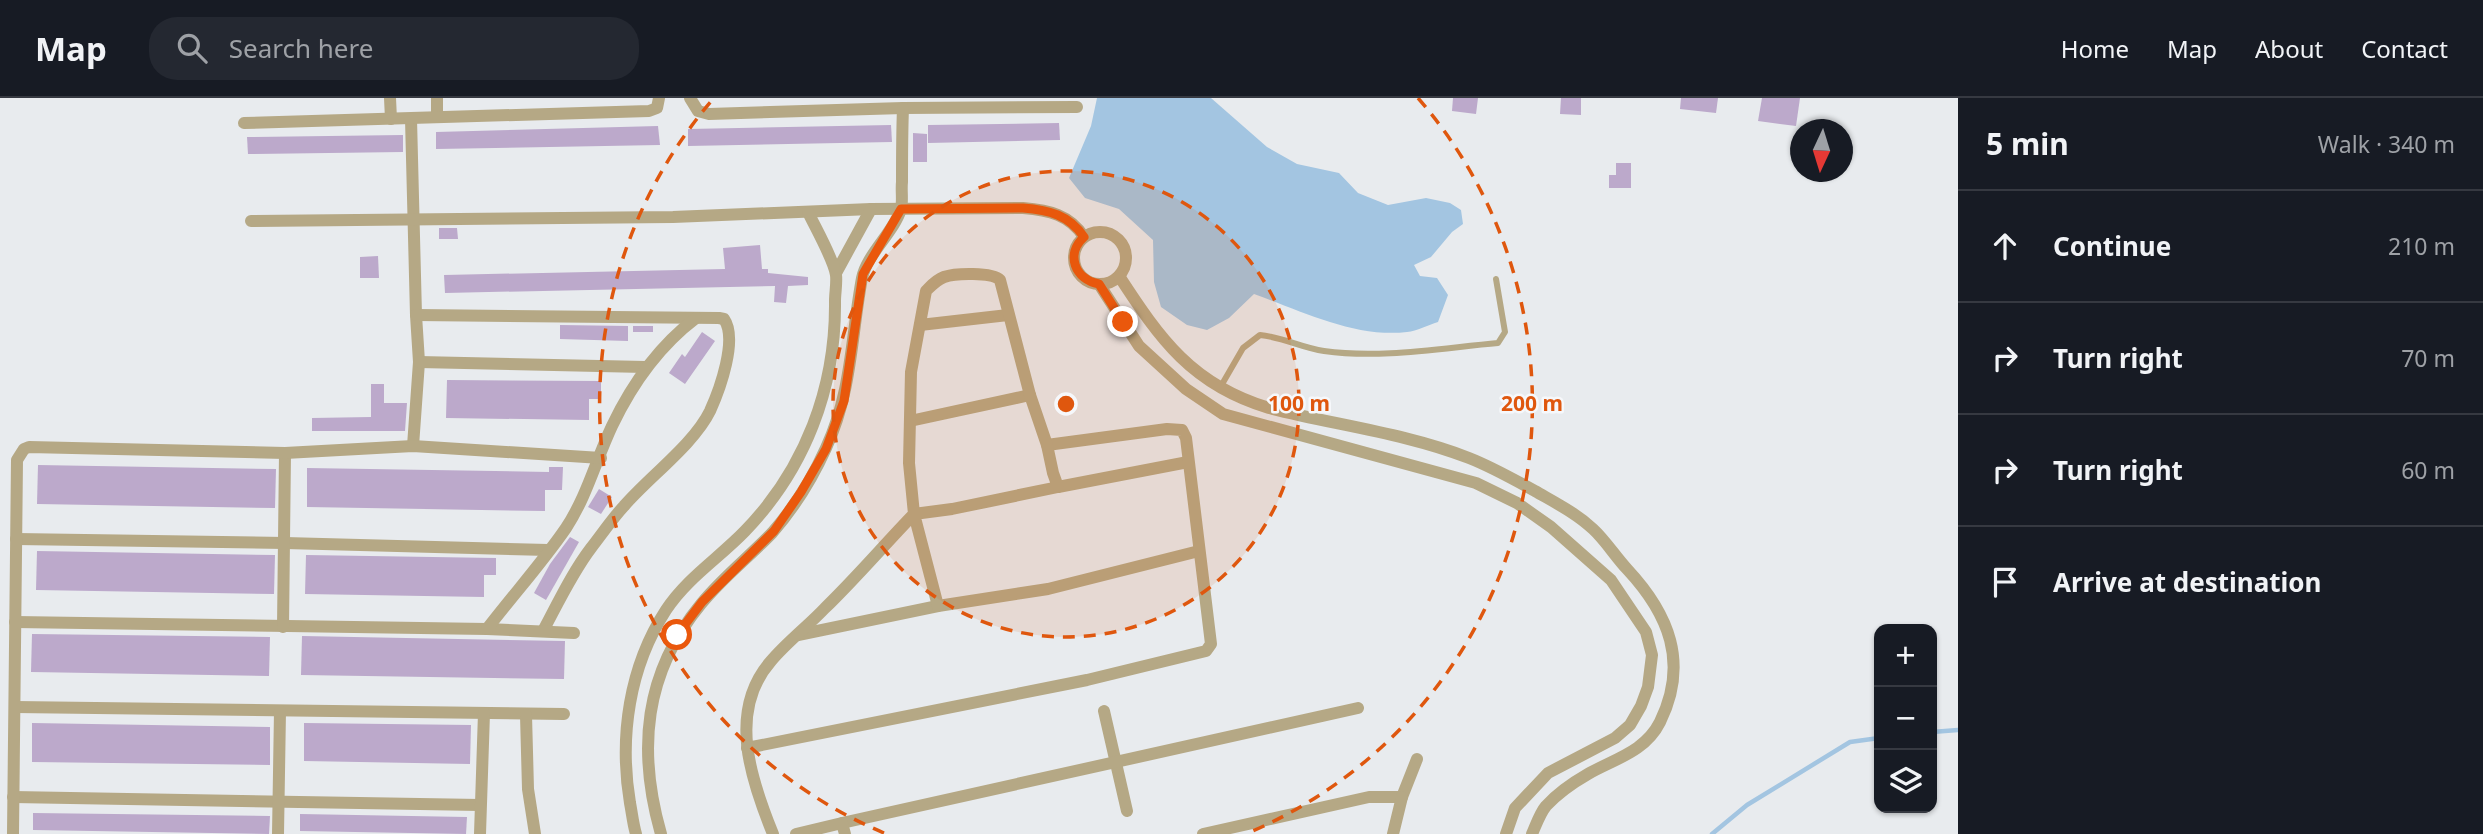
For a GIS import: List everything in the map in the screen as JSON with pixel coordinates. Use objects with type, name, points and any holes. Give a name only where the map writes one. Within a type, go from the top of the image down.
[{"type":"street","points":[[390,98],[391,120]]},
{"type":"street","points":[[437,98],[437,117]]},
{"type":"street","points":[[244,123],[649,111],[657,108],[659,98]]},
{"type":"street","points":[[690,98],[698,111],[709,114],[873,104],[903,108],[933,103],[1077,107]]},
{"type":"street","points":[[661,834],[649,775],[648,740],[651,707],[660,671],[677,635],[702,602],[774,531],[826,449],[844,401],[863,274],[901,209],[903,108]]},
{"type":"street","points":[[411,119],[419,362],[413,446]]},
{"type":"street","points":[[836,273],[871,209]]},
{"type":"street","points":[[251,220],[673,218],[871,209],[1043,209],[1059,214],[1077,227],[1084,237]]},
{"type":"street","points":[[636,834],[627,788],[624,750],[628,712],[648,645],[666,610],[682,589],[744,533],[771,501],[795,466],[818,417],[831,365],[836,322],[836,273],[808,212]]},
{"type":"street","points":[[1098,232],[1113,236],[1119,241],[1125,254],[1123,269],[1113,280],[1099,284],[1086,280],[1076,269],[1074,255],[1084,237],[1098,232]]},
{"type":"street","points":[[1119,275],[1153,328],[1188,365],[1220,388],[1259,405],[1418,442],[1467,457],[1500,472],[1556,503],[1592,528],[1644,586],[1667,625],[1672,645],[1672,679],[1668,704],[1659,724],[1650,739],[1588,774],[1545,807],[1532,834]]},
{"type":"street","points":[[938,606],[914,514],[909,463],[911,372],[926,291],[935,281],[947,276],[997,277],[1058,486]]},
{"type":"street","points":[[1099,284],[1139,346],[1186,389],[1223,414],[1476,483],[1517,503],[1551,527],[1611,580],[1646,632],[1652,655],[1648,687],[1641,706],[1630,725],[1615,737],[1548,773],[1515,808],[1506,834]]},
{"type":"street","points":[[416,315],[696,317],[724,319],[731,335],[727,360],[710,412],[686,442],[623,506],[588,552],[543,631]]},
{"type":"street","points":[[920,325],[1008,315]]},
{"type":"street","points":[[487,629],[566,527],[601,458],[611,428],[645,367],[696,317]]},
{"type":"street","points":[[419,362],[645,367]]},
{"type":"street","points":[[910,421],[1030,395]]},
{"type":"street","points":[[747,748],[1087,680],[1206,651],[1211,644],[1186,438],[1182,430],[1047,445]]},
{"type":"street","points":[[13,834],[18,460],[24,449],[285,453],[413,446],[601,458]]},
{"type":"street","points":[[283,626],[285,453]]},
{"type":"street","points":[[773,834],[757,794],[747,748],[746,719],[755,687],[770,661],[842,592],[914,514],[952,509],[1188,462]]},
{"type":"street","points":[[16,540],[285,542],[548,550]]},
{"type":"street","points":[[797,636],[938,606],[1048,589],[1199,551]]},
{"type":"street","points":[[15,622],[487,629],[574,633]]},
{"type":"street","points":[[15,707],[564,714]]},
{"type":"street","points":[[796,834],[844,828],[1117,762],[1358,708]]},
{"type":"street","points":[[278,834],[280,711]]},
{"type":"street","points":[[1104,711],[1127,811]]},
{"type":"street","points":[[480,834],[484,713]]},
{"type":"street","points":[[526,715],[528,789],[535,834]]},
{"type":"street","points":[[1394,834],[1402,797],[1417,759]]},
{"type":"street","points":[[13,797],[480,804]]},
{"type":"street","points":[[1203,834],[1368,797],[1402,797]]},
{"type":"lane","points":[[1220,388],[1242,348],[1260,335],[1284,339],[1321,351],[1358,354],[1499,343],[1505,332],[1496,279]]},
{"type":"water","points":[[1097,98],[1211,98],[1267,147],[1297,164],[1339,173],[1358,193],[1388,205],[1426,198],[1450,203],[1461,210],[1463,224],[1452,232],[1431,257],[1414,265],[1420,276],[1437,278],[1448,295],[1438,322],[1407,332],[1368,331],[1329,322],[1254,294],[1229,318],[1207,330],[1187,325],[1161,307],[1154,282],[1153,240],[1119,209],[1085,198],[1069,178],[1091,126]]},
{"type":"building","points":[[1453,98],[1478,98],[1476,114],[1452,111]]},
{"type":"building","points":[[1561,98],[1581,98],[1581,115],[1560,114]]},
{"type":"building","points":[[1681,98],[1718,98],[1716,113],[1680,109]]},
{"type":"building","points":[[1762,98],[1800,98],[1797,119],[1790,119],[1790,125],[1758,121]]},
{"type":"building","points":[[1059,123],[1060,140],[928,143],[928,125]]},
{"type":"building","points":[[891,125],[892,142],[688,146],[688,129]]},
{"type":"building","points":[[658,126],[660,145],[436,149],[436,132]]},
{"type":"building","points":[[913,133],[927,134],[927,162],[913,162]]},
{"type":"building","points":[[403,135],[403,152],[248,154],[247,137]]},
{"type":"building","points":[[1616,163],[1631,163],[1631,188],[1609,188],[1609,175],[1616,175]]},
{"type":"building","points":[[439,228],[457,228],[458,239],[439,239]]},
{"type":"building","points":[[760,245],[762,269],[768,269],[768,273],[808,277],[808,285],[788,286],[786,303],[774,302],[775,286],[445,293],[444,275],[725,269],[723,248]]},
{"type":"building","points":[[378,256],[379,278],[360,278],[360,257]]},
{"type":"building","points":[[560,325],[628,326],[628,341],[560,339]]},
{"type":"building","points":[[633,326],[653,326],[653,332],[633,332]]},
{"type":"building","points":[[702,332],[715,341],[685,384],[669,373],[682,354],[685,357]]},
{"type":"building","points":[[447,380],[601,381],[601,399],[589,399],[589,420],[446,418]]},
{"type":"building","points":[[371,384],[384,384],[384,403],[407,403],[405,431],[312,431],[312,418],[371,417]]},
{"type":"building","points":[[38,465],[276,469],[275,508],[37,504]]},
{"type":"building","points":[[549,467],[563,467],[562,490],[545,490],[545,511],[307,507],[307,468],[549,472]]},
{"type":"building","points":[[599,489],[612,497],[601,514],[588,507]]},
{"type":"building","points":[[570,537],[579,542],[546,600],[534,593],[550,564]]},
{"type":"building","points":[[37,551],[275,555],[274,594],[36,590]]},
{"type":"building","points":[[306,555],[496,558],[496,575],[484,575],[484,597],[305,594]]},
{"type":"building","points":[[32,634],[270,637],[269,676],[31,672]]},
{"type":"building","points":[[302,636],[565,641],[564,679],[301,675]]},
{"type":"building","points":[[32,723],[270,727],[270,765],[32,762]]},
{"type":"building","points":[[304,723],[471,725],[470,764],[304,761]]},
{"type":"building","points":[[33,813],[270,816],[269,834],[33,830]]},
{"type":"building","points":[[300,814],[467,817],[466,834],[300,831]]},
{"type":"waterway","points":[[1937,732],[1958,730]]},
{"type":"waterway","points":[[1712,834],[1747,805],[1850,742],[1874,739]]},
{"type":"route","points":[[677,635],[702,602],[774,531],[826,449],[844,401],[863,274],[901,209],[1023,208],[1043,209],[1059,214],[1077,227],[1084,237],[1074,255],[1076,269],[1086,280],[1099,284],[1123,322]]}]
